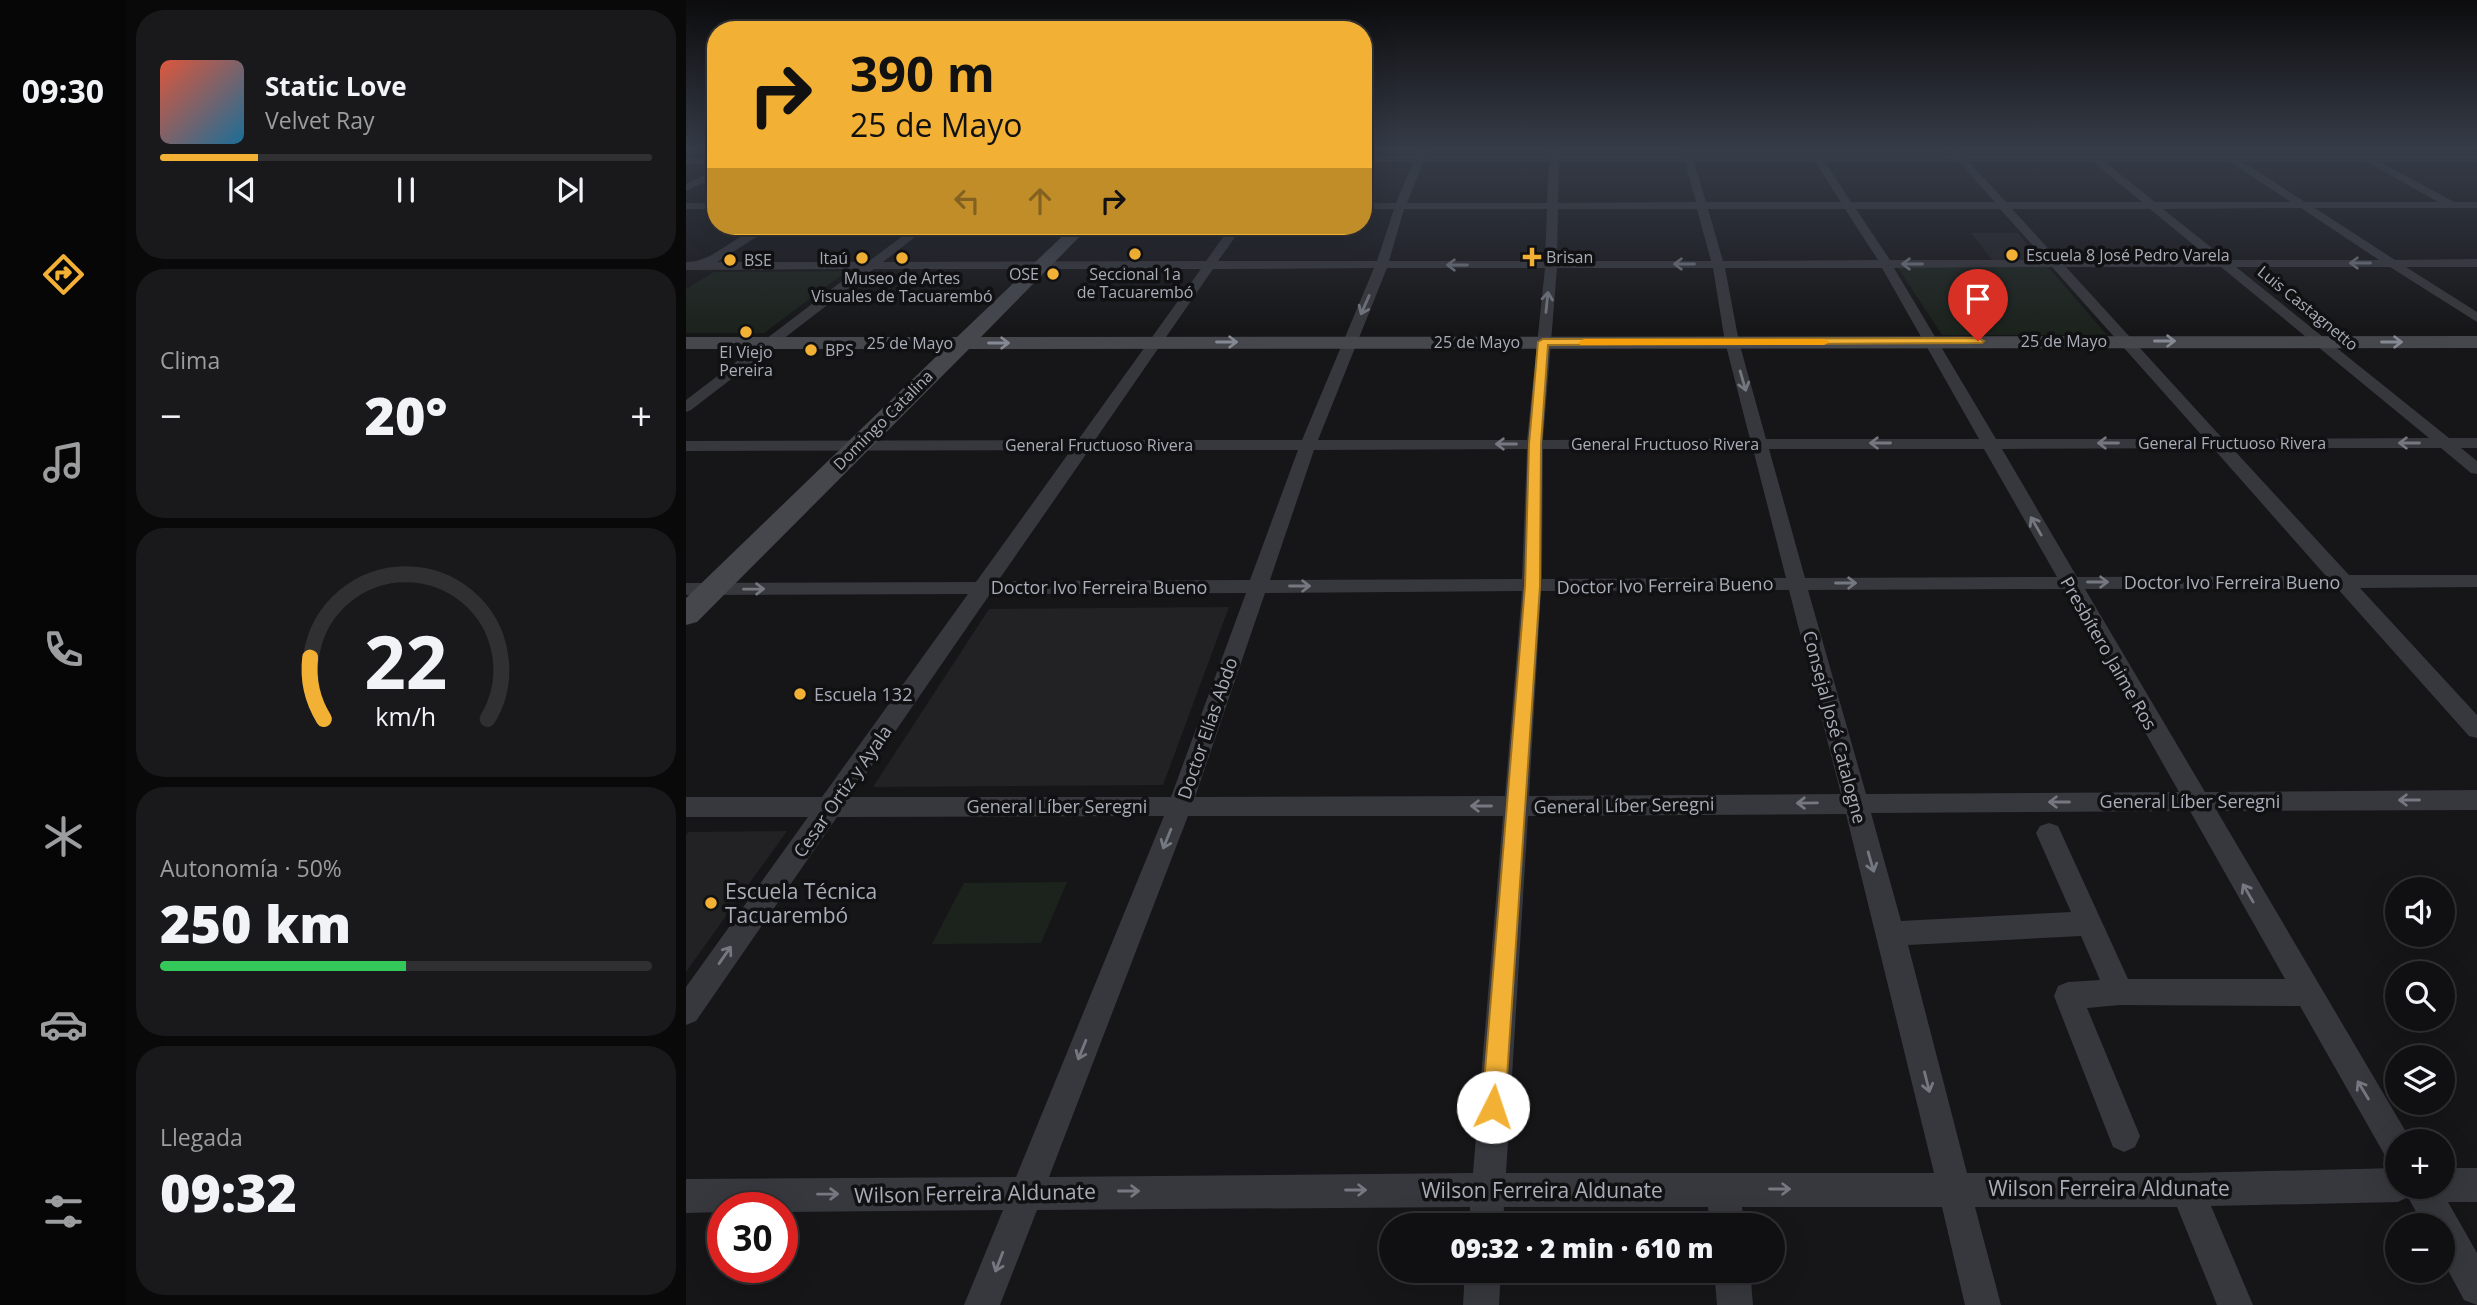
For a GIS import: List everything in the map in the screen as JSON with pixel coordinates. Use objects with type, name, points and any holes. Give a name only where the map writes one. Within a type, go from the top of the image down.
[{"type":"street","name":"Doctor Elías Abdo","points":[[982,1305],[1180,806],[1255,586],[1308,445],[1382,265],[1400,210]]},
{"type":"street","points":[[1487,1213],[1532,586],[1535,444],[1551,264],[1551,210]]},
{"type":"street","name":"Consejal José Catalogne","points":[[1702,210],[1718,264],[1732,342],[1891,933],[1983,1305]]},
{"type":"street","name":"Presbítero Jaime Ros","points":[[1851,210],[2387,1129]]},
{"type":"street","points":[[2005,210],[2128,341],[2477,730]]},
{"type":"street","name":"Luis Castagnetto","points":[[2159,210],[2477,469]]},
{"type":"street","points":[[2311,210],[2477,318]]},
{"type":"street","points":[[686,276],[753,235]]},
{"type":"street","points":[[686,407],[911,235]]},
{"type":"street","name":"Domingo Catalina","points":[[686,615],[1073,235]]},
{"type":"street","name":"Cesar Ortiz y Ayala","points":[[686,1011],[986,587],[1230,235]]},
{"type":"street","points":[[686,266],[2477,263]]},
{"type":"street","name":"25 de Mayo","points":[[686,343],[2477,342]]},
{"type":"street","name":"General Fructuoso Rivera","points":[[686,446],[2477,443]]},
{"type":"street","name":"Doctor Ivo Ferreira Bueno","points":[[686,589],[2477,581]]},
{"type":"street","name":"General Líber Seregni","points":[[686,807],[1514,806],[2477,800]]},
{"type":"street","points":[[2049,833],[2120,992]]},
{"type":"street","points":[[1891,933],[2090,923]]},
{"type":"street","points":[[2124,1136],[2068,996],[2120,992],[2305,993]]},
{"type":"street","name":"Wilson Ferreira Aldunate","points":[[686,1196],[1953,1188],[2187,1190],[2385,1185]]},
{"type":"street","points":[[2455,1185],[2477,1185]]},
{"type":"street","points":[[1723,1189],[1726,1213]]},
{"type":"street","points":[[2187,1190],[2235,1305]]},
{"type":"street","points":[[2455,1249],[2477,1287]]},
{"type":"street","points":[[1481,1305],[1482,1283]]},
{"type":"street","points":[[1733,1283],[1735,1305]]},
{"type":"shaded area","points":[[1971,233],[2018,233],[2039,259],[1992,260]]},
{"type":"shaded area","points":[[2048,267],[2107,335],[1942,335],[1898,268]]},
{"type":"shaded area","points":[[847,271],[764,333],[686,333],[686,289],[714,272]]},
{"type":"shaded area","points":[[1229,607],[1163,785],[873,787],[989,609]]},
{"type":"shaded area","name":"Escuela Técnica Tacuarembó","points":[[787,831],[686,972],[686,835],[689,832]]},
{"type":"shaded area","points":[[1067,882],[1041,943],[932,944],[964,883]]},
{"type":"slow traffic","points":[[1584,342],[1824,342]]},
{"type":"place","name":"Seccional 1a de Tacuarembó","points":[[1135,254]]},
{"type":"place","name":"Escuela 8 José Pedro Varela","points":[[2012,255]]},
{"type":"place","name":"Brisan","points":[[1532,257]]},
{"type":"place","name":"Itaú","points":[[862,258]]},
{"type":"place","name":"Museo de Artes Visuales de Tacuarembó","points":[[902,258]]},
{"type":"place","name":"BSE","points":[[730,260]]},
{"type":"place","name":"OSE","points":[[1053,274]]},
{"type":"place","name":"El Viejo Pereira","points":[[746,332]]},
{"type":"place","name":"BPS","points":[[811,350]]},
{"type":"place","name":"Escuela 132","points":[[800,694]]},
{"type":"place","name":"Escuela Técnica Tacuarembó","points":[[711,903]]},
{"type":"route","points":[[1493,1107],[1532,586],[1535,444],[1543,342],[1978,341]]}]
